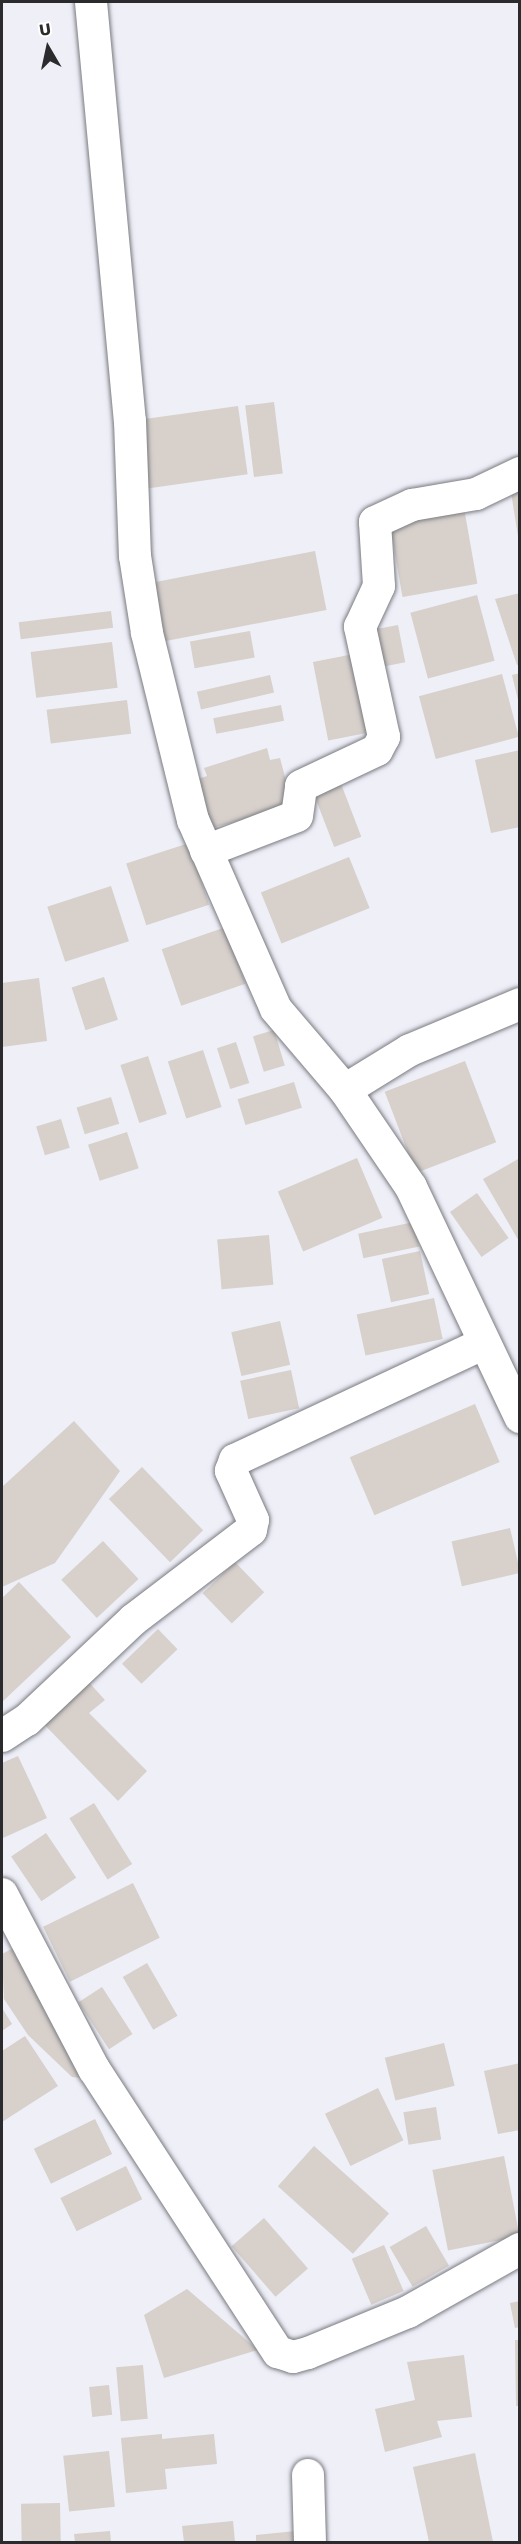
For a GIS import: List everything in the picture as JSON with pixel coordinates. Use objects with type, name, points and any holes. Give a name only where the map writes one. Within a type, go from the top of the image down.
[{"type":"street","points":[[91,2],[123,326],[135,556],[147,633],[193,820],[276,1009],[345,1090],[411,1187],[481,1345],[519,1417]]},
{"type":"street","points":[[206,851],[297,816],[301,786],[376,750],[384,737],[360,627],[379,586],[375,522],[412,505],[476,494],[519,473]]},
{"type":"street","points":[[345,1090],[410,1050],[519,1004]]},
{"type":"street","points":[[2,1736],[27,1720],[133,1620],[251,1530],[253,1520],[231,1471],[235,1460],[481,1345]]},
{"type":"street","points":[[6,1914],[94,2068],[278,2352],[293,2357],[308,2353],[408,2312],[519,2249]]},
{"type":"street","points":[[308,2475],[310,2542]]},
{"type":"building","points":[[274,402],[283,473],[254,477],[245,406]]},
{"type":"building","points":[[238,406],[248,474],[146,489],[136,420]]},
{"type":"building","points":[[520,485],[520,536],[518,536],[510,486]]},
{"type":"building","points":[[464,508],[477,584],[403,597],[389,521]]},
{"type":"building","points":[[315,551],[326,610],[160,642],[148,583]]},
{"type":"building","points":[[520,593],[520,664],[517,665],[495,599]]},
{"type":"building","points":[[477,595],[495,661],[428,679],[410,613]]},
{"type":"building","points":[[111,611],[113,628],[21,639],[19,622]]},
{"type":"building","points":[[398,625],[405,662],[370,669],[363,632]]},
{"type":"building","points":[[250,631],[255,658],[195,668],[190,642]]},
{"type":"building","points":[[112,642],[118,688],[36,698],[31,652]]},
{"type":"building","points":[[364,652],[379,731],[328,740],[313,662]]},
{"type":"building","points":[[520,673],[520,704],[519,704],[512,675]]},
{"type":"building","points":[[502,674],[519,737],[436,759],[419,696]]},
{"type":"building","points":[[270,675],[274,693],[201,709],[197,692]]},
{"type":"building","points":[[127,700],[131,734],[51,744],[47,710]]},
{"type":"building","points":[[281,705],[284,721],[216,734],[213,718]]},
{"type":"building","points":[[267,748],[270,760],[280,758],[293,807],[211,828],[198,779],[207,776],[204,768]]},
{"type":"building","points":[[520,750],[520,827],[491,833],[475,760]]},
{"type":"building","points":[[338,776],[361,837],[334,847],[311,786]]},
{"type":"building","points":[[189,843],[209,905],[146,925],[126,863]]},
{"type":"building","points":[[349,857],[370,908],[282,944],[261,893]]},
{"type":"building","points":[[111,886],[129,941],[65,962],[47,907]]},
{"type":"building","points":[[226,927],[246,984],[181,1006],[162,949]]},
{"type":"building","points":[[104,977],[118,1020],[86,1030],[72,988]]},
{"type":"building","points":[[39,978],[47,1041],[2,1047],[2,983]]},
{"type":"building","points":[[274,1030],[285,1065],[264,1072],[253,1036]]},
{"type":"building","points":[[236,1042],[249,1083],[230,1089],[217,1048]]},
{"type":"building","points":[[203,1050],[222,1107],[186,1118],[168,1061]]},
{"type":"building","points":[[148,1056],[167,1114],[139,1123],[120,1065]]},
{"type":"building","points":[[465,1061],[496,1142],[416,1173],[385,1092]]},
{"type":"building","points":[[294,1082],[302,1108],[245,1125],[238,1099]]},
{"type":"building","points":[[111,1097],[119,1124],[85,1134],[77,1108]]},
{"type":"building","points":[[61,1119],[70,1148],[45,1155],[36,1127]]},
{"type":"building","points":[[127,1132],[139,1168],[100,1181],[88,1145]]},
{"type":"building","points":[[357,1158],[382,1218],[303,1251],[278,1192]]},
{"type":"building","points":[[520,1158],[520,1243],[483,1179]]},
{"type":"building","points":[[477,1193],[509,1238],[482,1257],[450,1212]]},
{"type":"building","points":[[414,1222],[419,1246],[363,1258],[358,1234]]},
{"type":"building","points":[[269,1235],[273,1285],[222,1289],[217,1240]]},
{"type":"building","points":[[420,1251],[429,1294],[391,1302],[382,1259]]},
{"type":"building","points":[[434,1298],[443,1339],[365,1356],[357,1314]]},
{"type":"building","points":[[280,1321],[290,1365],[241,1376],[231,1332]]},
{"type":"building","points":[[291,1370],[299,1408],[248,1419],[240,1381]]},
{"type":"building","points":[[475,1404],[500,1462],[374,1515],[350,1457]]},
{"type":"building","points":[[74,1421],[120,1471],[55,1563],[2,1587],[2,1487]]},
{"type":"building","points":[[142,1467],[203,1530],[170,1562],[109,1499]]},
{"type":"building","points":[[510,1528],[520,1573],[462,1586],[452,1541]]},
{"type":"building","points":[[103,1541],[138,1579],[97,1618],[61,1580]]},
{"type":"building","points":[[235,1562],[264,1592],[232,1623],[203,1593]]},
{"type":"building","points":[[19,1582],[71,1637],[2,1702],[2,1598]]},
{"type":"building","points":[[158,1629],[177,1649],[141,1684],[122,1664]]},
{"type":"building","points":[[85,1678],[105,1700],[89,1713],[147,1771],[118,1801],[40,1720]]},
{"type":"building","points":[[18,1756],[47,1818],[3,1838],[2,1763]]},
{"type":"building","points":[[94,1803],[132,1864],[108,1879],[69,1818]]},
{"type":"building","points":[[46,1833],[76,1878],[41,1901],[11,1856]]},
{"type":"building","points":[[133,1883],[160,1938],[70,1982],[43,1927]]},
{"type":"building","points":[[23,1943],[93,2079],[72,2077],[28,2035],[4,1999],[2,1954]]},
{"type":"building","points":[[147,1963],[178,2016],[153,2030],[123,1977]]},
{"type":"building","points":[[102,1987],[132,2034],[109,2049],[79,2002]]},
{"type":"building","points":[[2,2008],[12,2024],[2,2031]]},
{"type":"building","points":[[25,2036],[58,2086],[2,2122],[2,2051]]},
{"type":"building","points":[[444,2043],[455,2086],[395,2100],[385,2058]]},
{"type":"building","points":[[520,2063],[520,2130],[498,2134],[484,2071]]},
{"type":"building","points":[[378,2088],[403,2140],[350,2166],[325,2114]]},
{"type":"building","points":[[436,2107],[441,2140],[409,2145],[403,2112]]},
{"type":"building","points":[[95,2119],[112,2154],[51,2184],[34,2149]]},
{"type":"building","points":[[314,2146],[389,2214],[353,2254],[278,2186]]},
{"type":"building","points":[[504,2156],[520,2236],[448,2250],[432,2170]]},
{"type":"building","points":[[126,2166],[142,2199],[77,2231],[60,2198]]},
{"type":"building","points":[[264,2218],[308,2269],[276,2297],[232,2246]]},
{"type":"building","points":[[426,2226],[449,2266],[413,2287],[390,2247]]},
{"type":"building","points":[[384,2245],[404,2291],[371,2305],[352,2259]]},
{"type":"building","points":[[187,2289],[258,2350],[164,2378],[144,2315]]},
{"type":"building","points":[[520,2301],[520,2327],[515,2328],[510,2303]]},
{"type":"building","points":[[515,2340],[520,2340],[520,2406],[516,2406]]},
{"type":"building","points":[[464,2355],[472,2417],[437,2421],[442,2437],[385,2452],[375,2409],[415,2400],[407,2362]]},
{"type":"building","points":[[143,2365],[148,2419],[121,2421],[116,2367]]},
{"type":"building","points":[[109,2385],[112,2415],[92,2417],[89,2387]]},
{"type":"building","points":[[162,2434],[162,2439],[214,2434],[217,2464],[165,2469],[167,2489],[126,2493],[121,2438]]},
{"type":"building","points":[[109,2451],[115,2507],[69,2512],[63,2456]]},
{"type":"building","points":[[475,2453],[493,2542],[429,2542],[413,2467]]},
{"type":"building","points":[[60,2503],[61,2542],[22,2542],[21,2504]]},
{"type":"building","points":[[233,2521],[235,2542],[184,2542],[182,2526]]},
{"type":"building","points":[[110,2531],[111,2542],[75,2542],[74,2534]]},
{"type":"building","points":[[296,2531],[298,2542],[256,2542],[256,2535]]}]
